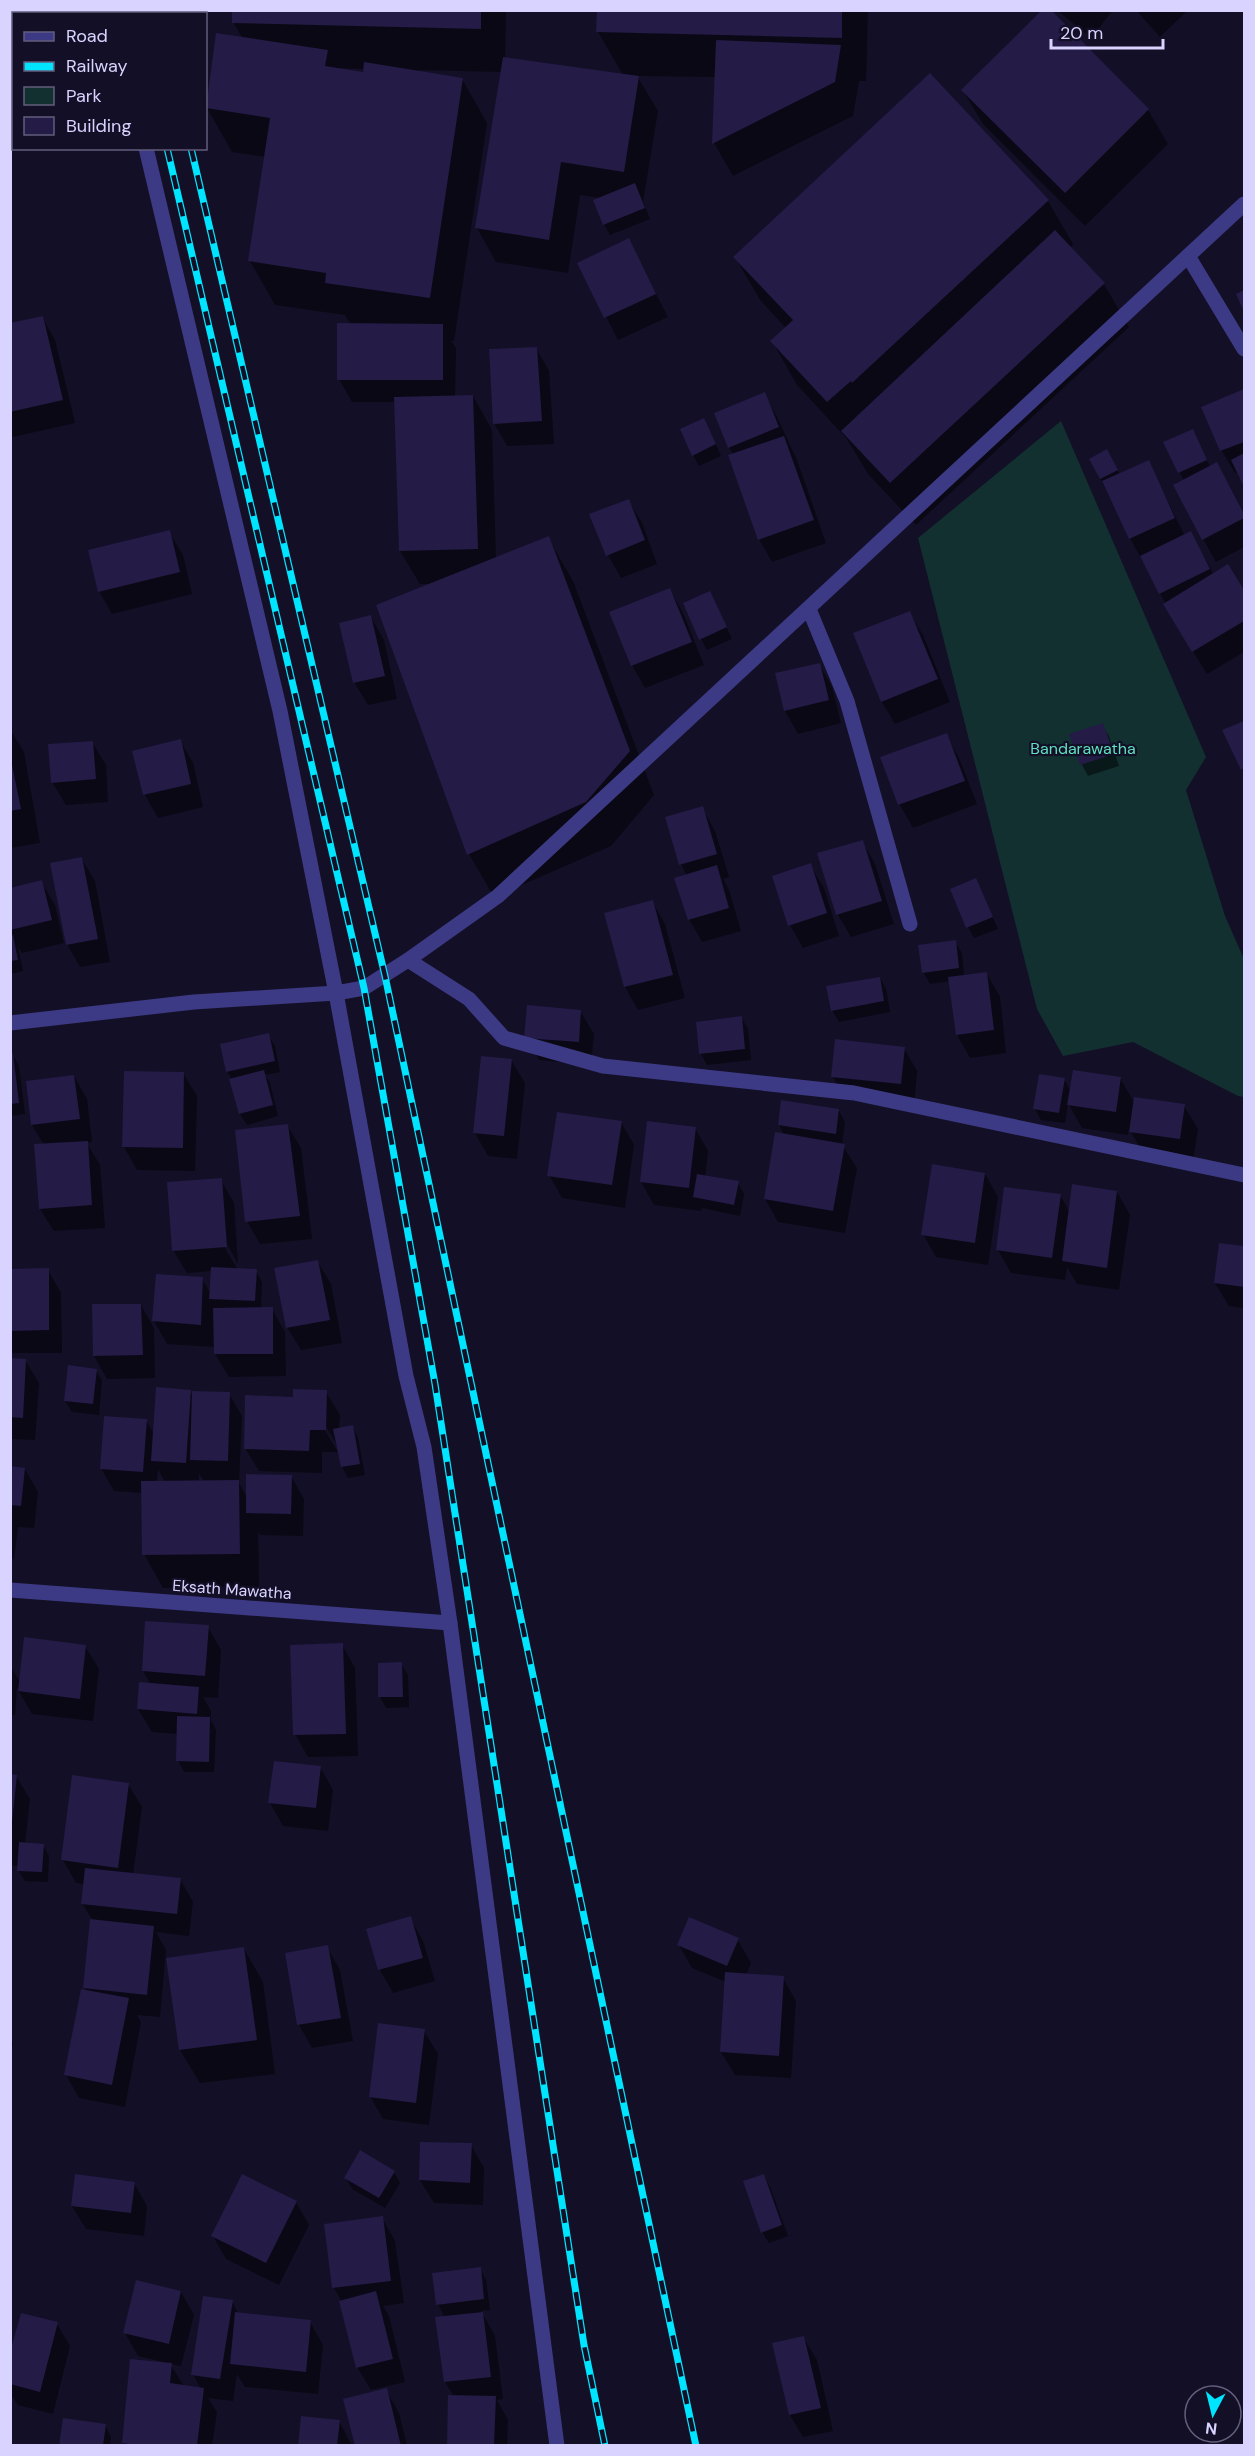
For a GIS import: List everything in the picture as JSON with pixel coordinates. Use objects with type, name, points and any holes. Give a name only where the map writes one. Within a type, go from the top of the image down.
[{"type":"street","points":[[146,150],[280,711],[336,993],[406,1376],[424,1447],[450,1623],[557,2445]]},
{"type":"street","points":[[10,1023],[194,1002],[336,993],[364,988],[408,960],[498,896],[1245,204]]},
{"type":"street","points":[[1188,256],[1245,349]]},
{"type":"street","points":[[809,609],[847,701],[910,924]]},
{"type":"street","points":[[408,960],[469,999],[504,1038],[603,1066],[854,1093],[1245,1175]]},
{"type":"street","name":"Eksath Mawatha","points":[[10,1590],[450,1623]]},
{"type":"green space","name":"Bandarawatha","points":[[1061,421],[1206,757],[1186,790],[1225,916],[1244,959],[1244,1097],[1133,1042],[1063,1056],[1037,1009],[918,538]]},
{"type":"building","points":[[10,10],[24,10],[24,12],[12,12],[12,24],[10,25]]},
{"type":"building","points":[[232,10],[481,10],[481,29],[232,23]]},
{"type":"building","points":[[597,10],[842,10],[842,38],[596,32]]},
{"type":"building","points":[[1042,10],[1051,10],[1149,109],[1065,193],[961,90]]},
{"type":"building","points":[[216,33],[328,50],[325,66],[363,72],[364,62],[463,78],[430,298],[325,283],[326,273],[248,261],[270,118],[207,108]]},
{"type":"building","points":[[716,40],[841,45],[835,82],[712,144]]},
{"type":"building","points":[[12,42],[12,92],[10,92],[10,43]]},
{"type":"building","points":[[503,57],[639,76],[624,172],[561,162],[549,240],[475,228]]},
{"type":"building","points":[[930,73],[1049,200],[852,383],[851,381],[827,402],[770,341],[793,320],[733,257]]},
{"type":"building","points":[[635,183],[645,208],[603,225],[593,200]]},
{"type":"building","points":[[1055,230],[1105,283],[890,483],[841,431]]},
{"type":"building","points":[[629,238],[656,294],[604,318],[577,263]]},
{"type":"building","points":[[1244,290],[1244,312],[1236,294]]},
{"type":"building","points":[[43,316],[63,400],[10,412],[10,323]]},
{"type":"building","points":[[337,323],[443,324],[443,380],[337,380]]},
{"type":"building","points":[[537,347],[542,421],[493,424],[489,349]]},
{"type":"building","points":[[1244,389],[1244,442],[1220,451],[1201,407]]},
{"type":"building","points":[[765,392],[779,427],[728,448],[714,413]]},
{"type":"building","points":[[473,395],[478,549],[399,551],[394,397]]},
{"type":"building","points":[[704,418],[716,444],[692,456],[680,429]]},
{"type":"building","points":[[1193,429],[1207,460],[1178,473],[1163,442]]},
{"type":"building","points":[[784,436],[814,520],[758,540],[728,455]]},
{"type":"building","points":[[1107,449],[1118,470],[1100,479],[1089,459]]},
{"type":"building","points":[[1244,453],[1244,487],[1231,460]]},
{"type":"building","points":[[1149,460],[1175,518],[1129,539],[1102,481]]},
{"type":"building","points":[[1217,462],[1244,518],[1202,540],[1173,485]]},
{"type":"building","points":[[629,499],[645,540],[606,556],[589,514]]},
{"type":"building","points":[[170,530],[180,572],[98,592],[88,550]]},
{"type":"building","points":[[1191,531],[1210,569],[1159,594],[1140,556]]},
{"type":"building","points":[[549,536],[630,751],[586,802],[467,855],[376,605]]},
{"type":"building","points":[[1228,564],[1244,590],[1244,621],[1192,652],[1163,604]]},
{"type":"building","points":[[670,588],[692,642],[631,666],[609,612]]},
{"type":"building","points":[[710,591],[727,627],[699,640],[683,603]]},
{"type":"building","points":[[910,611],[938,679],[881,702],[853,633]]},
{"type":"building","points":[[371,615],[385,676],[353,683],[339,623]]},
{"type":"building","points":[[820,663],[829,700],[784,711],[775,673]]},
{"type":"building","points":[[1244,721],[1244,768],[1241,770],[1222,730]]},
{"type":"building","points":[[1103,723],[1114,754],[1080,765],[1069,734]]},
{"type":"building","points":[[947,733],[965,781],[898,805],[880,757]]},
{"type":"building","points":[[181,739],[191,784],[143,795],[132,751]]},
{"type":"building","points":[[93,741],[96,779],[51,783],[48,744]]},
{"type":"building","points":[[10,755],[21,809],[10,811]]},
{"type":"building","points":[[703,806],[717,854],[679,865],[665,817]]},
{"type":"building","points":[[863,840],[882,901],[836,915],[817,853]]},
{"type":"building","points":[[82,857],[98,939],[66,945],[50,863]]},
{"type":"building","points":[[811,863],[827,913],[788,926],[772,876]]},
{"type":"building","points":[[717,865],[729,908],[688,920],[674,878]]},
{"type":"building","points":[[976,878],[993,917],[966,928],[950,889]]},
{"type":"building","points":[[42,880],[52,920],[10,930],[10,888]]},
{"type":"building","points":[[653,900],[673,975],[624,987],[604,913]]},
{"type":"building","points":[[13,935],[18,960],[10,961],[10,936]]},
{"type":"building","points":[[956,940],[959,968],[922,973],[918,945]]},
{"type":"building","points":[[987,972],[994,1030],[956,1035],[948,977]]},
{"type":"building","points":[[880,977],[884,1001],[831,1011],[826,986]]},
{"type":"building","points":[[527,1005],[581,1010],[579,1042],[524,1038]]},
{"type":"building","points":[[742,1016],[745,1049],[699,1054],[696,1022]]},
{"type":"building","points":[[269,1033],[275,1061],[226,1072],[220,1044]]},
{"type":"building","points":[[835,1039],[905,1047],[901,1084],[831,1077]]},
{"type":"building","points":[[13,1053],[19,1103],[10,1104],[10,1054]]},
{"type":"building","points":[[481,1056],[512,1059],[504,1136],[473,1133]]},
{"type":"building","points":[[264,1070],[273,1105],[239,1114],[229,1079]]},
{"type":"building","points":[[1073,1070],[1121,1077],[1116,1112],[1067,1105]]},
{"type":"building","points":[[124,1071],[184,1072],[183,1148],[122,1147]]},
{"type":"building","points":[[1039,1074],[1065,1078],[1059,1113],[1033,1109]]},
{"type":"building","points":[[74,1075],[80,1119],[31,1125],[26,1081]]},
{"type":"building","points":[[1134,1097],[1185,1104],[1180,1139],[1129,1132]]},
{"type":"building","points":[[781,1100],[839,1109],[836,1134],[778,1125]]},
{"type":"building","points":[[557,1112],[622,1121],[612,1185],[547,1176]]},
{"type":"building","points":[[647,1121],[696,1127],[689,1188],[640,1182]]},
{"type":"building","points":[[288,1124],[300,1216],[245,1222],[235,1130]]},
{"type":"building","points":[[775,1132],[845,1144],[833,1211],[764,1199]]},
{"type":"building","points":[[88,1141],[92,1205],[39,1209],[34,1144]]},
{"type":"building","points":[[932,1164],[985,1173],[975,1243],[921,1235]]},
{"type":"building","points":[[697,1174],[739,1181],[734,1205],[693,1197]]},
{"type":"building","points":[[222,1178],[227,1247],[172,1251],[167,1182]]},
{"type":"building","points":[[1072,1184],[1117,1191],[1107,1268],[1062,1261]]},
{"type":"building","points":[[1004,1187],[1061,1194],[1052,1258],[996,1250]]},
{"type":"building","points":[[1219,1243],[1244,1246],[1244,1287],[1214,1283]]},
{"type":"building","points":[[318,1260],[330,1320],[286,1328],[274,1268]]},
{"type":"building","points":[[211,1267],[257,1269],[255,1301],[209,1299]]},
{"type":"building","points":[[49,1268],[49,1330],[10,1331],[10,1269]]},
{"type":"building","points":[[156,1274],[203,1277],[201,1325],[152,1321]]},
{"type":"building","points":[[92,1304],[141,1304],[143,1355],[93,1356]]},
{"type":"building","points":[[273,1307],[273,1354],[214,1354],[213,1308]]},
{"type":"building","points":[[10,1358],[26,1359],[23,1418],[10,1417]]},
{"type":"building","points":[[68,1365],[97,1369],[93,1404],[64,1401]]},
{"type":"building","points":[[156,1387],[191,1390],[186,1463],[151,1461]]},
{"type":"building","points":[[293,1389],[327,1390],[326,1430],[310,1430],[309,1451],[244,1449],[245,1395],[293,1397]]},
{"type":"building","points":[[192,1391],[230,1392],[228,1461],[190,1460]]},
{"type":"building","points":[[104,1416],[147,1419],[143,1472],[100,1469]]},
{"type":"building","points":[[353,1425],[360,1464],[341,1467],[333,1429]]},
{"type":"building","points":[[10,1466],[25,1468],[21,1506],[10,1505]]},
{"type":"building","points":[[246,1474],[292,1475],[291,1514],[246,1513]]},
{"type":"building","points":[[239,1480],[240,1554],[142,1555],[141,1481]]},
{"type":"building","points":[[145,1621],[209,1625],[205,1676],[142,1671]]},
{"type":"building","points":[[24,1637],[86,1645],[80,1699],[18,1691]]},
{"type":"building","points":[[343,1643],[346,1734],[293,1735],[290,1645]]},
{"type":"building","points":[[402,1662],[403,1697],[378,1697],[378,1663]]},
{"type":"building","points":[[139,1682],[199,1687],[197,1714],[137,1709]]},
{"type":"building","points":[[177,1716],[210,1717],[209,1762],[176,1761]]},
{"type":"building","points":[[274,1761],[321,1766],[316,1808],[268,1803]]},
{"type":"building","points":[[10,1774],[17,1775],[12,1822],[10,1822]]},
{"type":"building","points":[[72,1775],[129,1783],[118,1868],[61,1860]]},
{"type":"building","points":[[19,1842],[44,1844],[42,1872],[17,1871]]},
{"type":"building","points":[[85,1868],[181,1878],[177,1914],[81,1904]]},
{"type":"building","points":[[411,1916],[423,1958],[378,1970],[366,1929]]},
{"type":"building","points":[[689,1917],[739,1938],[727,1966],[677,1945]]},
{"type":"building","points":[[90,1919],[154,1926],[147,1995],[83,1988]]},
{"type":"building","points":[[328,1945],[341,2018],[297,2025],[285,1953]]},
{"type":"building","points":[[244,1947],[257,2040],[179,2050],[166,1958]]},
{"type":"building","points":[[725,1972],[784,1976],[779,2056],[720,2052]]},
{"type":"building","points":[[81,1989],[129,1998],[112,2085],[64,2075]]},
{"type":"building","points":[[378,2023],[425,2029],[416,2103],[369,2097]]},
{"type":"building","points":[[420,2142],[472,2143],[470,2183],[419,2180]]},
{"type":"building","points":[[360,2150],[395,2171],[379,2198],[344,2178]]},
{"type":"building","points":[[75,2174],[135,2182],[131,2213],[71,2206]]},
{"type":"building","points":[[242,2174],[297,2201],[266,2263],[211,2236]]},
{"type":"building","points":[[764,2174],[782,2225],[761,2233],[743,2181]]},
{"type":"building","points":[[383,2216],[391,2281],[332,2288],[324,2224]]},
{"type":"building","points":[[481,2267],[484,2299],[436,2305],[432,2273]]},
{"type":"building","points":[[136,2280],[181,2291],[169,2344],[123,2333]]},
{"type":"building","points":[[376,2291],[393,2359],[356,2368],[339,2301]]},
{"type":"building","points":[[203,2296],[233,2300],[220,2379],[191,2375]]},
{"type":"building","points":[[235,2312],[311,2320],[306,2372],[230,2364]]},
{"type":"building","points":[[483,2312],[491,2377],[444,2382],[435,2317]]},
{"type":"building","points":[[21,2313],[58,2322],[40,2392],[10,2384],[10,2352]]},
{"type":"building","points":[[804,2336],[821,2408],[789,2415],[772,2343]]},
{"type":"building","points":[[130,2359],[172,2363],[170,2383],[204,2388],[197,2446],[142,2446],[122,2443]]},
{"type":"building","points":[[387,2388],[401,2446],[355,2446],[343,2399]]},
{"type":"building","points":[[448,2395],[496,2396],[494,2446],[447,2446]]},
{"type":"building","points":[[301,2416],[340,2420],[337,2446],[298,2446]]},
{"type":"building","points":[[63,2418],[106,2424],[103,2446],[59,2446]]},
{"type":"railway","points":[[167,150],[364,988],[435,1384],[584,2345],[605,2446]]},
{"type":"railway","points":[[191,150],[385,976],[696,2446]]}]
